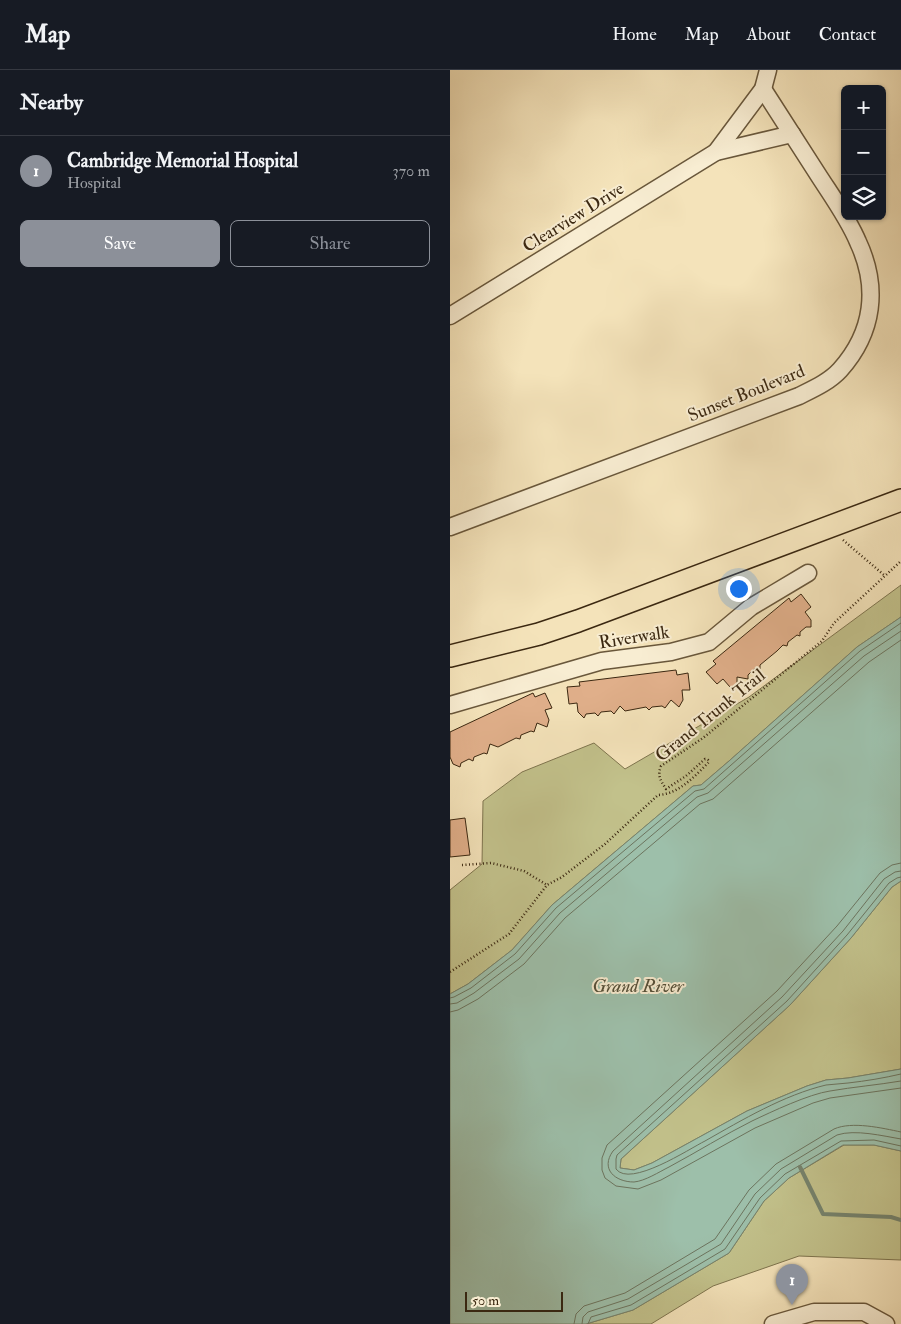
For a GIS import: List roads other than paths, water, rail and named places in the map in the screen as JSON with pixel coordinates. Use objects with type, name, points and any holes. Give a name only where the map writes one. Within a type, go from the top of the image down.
[{"type":"main road","points":[[450,656],[539,634],[578,621],[901,500]]},
{"type":"street","name":"Clearview Drive","points":[[716,152],[763,90],[768,70]]},
{"type":"street","name":"Sunset Boulevard","points":[[450,526],[799,396],[822,384],[840,370],[860,341],[869,316],[872,292],[866,264],[853,233],[830,193],[763,90]]},
{"type":"street","name":"Clearview Drive","points":[[450,316],[716,152],[792,134]]},
{"type":"street","name":"Riverwalk","points":[[450,705],[602,661],[672,652],[709,642],[751,607],[808,573]]},
{"type":"street","points":[[781,1323],[814,1312],[821,1318],[850,1318],[864,1312],[886,1324]]},
{"type":"water","name":"Grand River","points":[[901,617],[901,881],[892,887],[851,938],[790,1005],[621,1159],[620,1168],[634,1170],[652,1163],[747,1111],[807,1086],[826,1080],[901,1069],[901,1151],[874,1145],[843,1145],[789,1178],[764,1201],[729,1253],[633,1310],[586,1324],[450,1324],[450,994],[468,984],[512,950],[552,905],[693,786],[701,785],[857,647]]},
{"type":"waterway","points":[[800,1167],[823,1214],[891,1217],[901,1220]]},
{"type":"place","name":"Cambridge Memorial Hospital","points":[[792,1305]]}]
